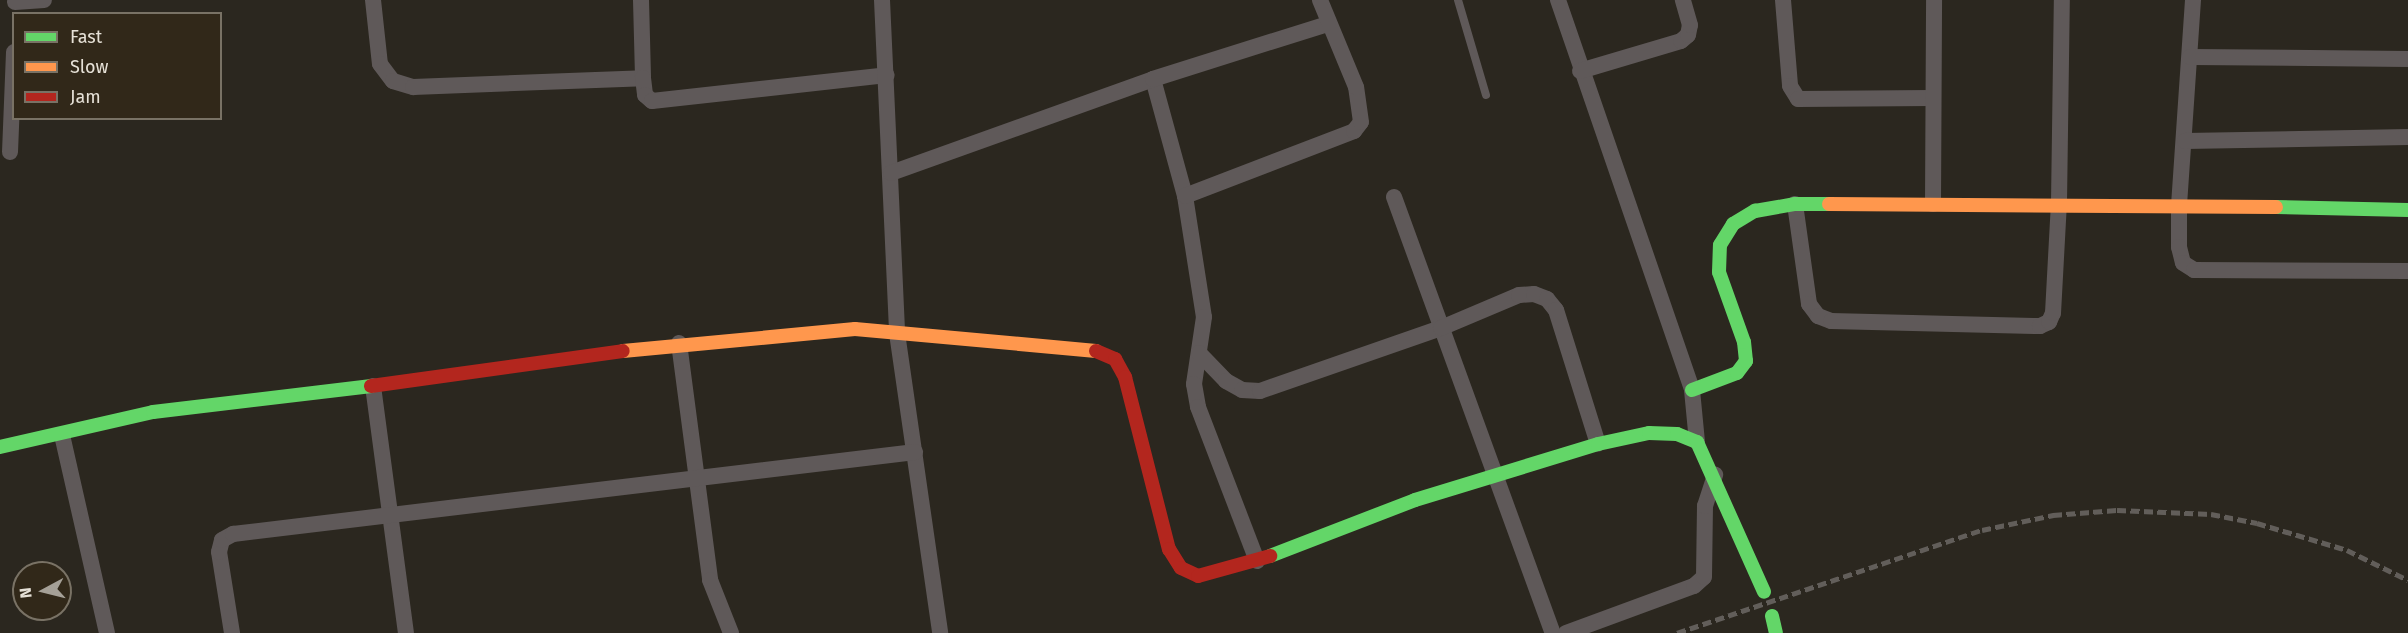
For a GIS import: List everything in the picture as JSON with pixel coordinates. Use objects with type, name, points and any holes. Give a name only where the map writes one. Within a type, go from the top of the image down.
[{"type":"street","points":[[15,5],[44,0]]},
{"type":"street","points":[[373,0],[380,64],[393,81],[414,87],[643,78]]},
{"type":"street","points":[[641,0],[645,95],[659,102],[887,75]]},
{"type":"street","points":[[882,0],[897,333],[940,633]]},
{"type":"street","points":[[1185,196],[1354,131],[1361,122],[1356,87],[1327,24],[1320,0]]},
{"type":"street","points":[[1558,0],[1580,71],[1692,390],[1697,442],[1715,475],[1764,592]]},
{"type":"street","points":[[1580,71],[1681,41],[1688,34],[1690,25],[1683,0]]},
{"type":"street","points":[[1783,0],[1790,86],[1798,99],[1932,98]]},
{"type":"street","points":[[1933,204],[1934,0]]},
{"type":"street","points":[[1795,204],[1809,304],[1818,316],[1831,321],[2040,326],[2049,322],[2053,313],[2060,204],[2062,0]]},
{"type":"street","points":[[2193,0],[2180,208],[2179,247],[2183,263],[2194,270],[2408,271]]},
{"type":"street","points":[[891,173],[1153,79],[1327,24]]},
{"type":"street","points":[[2190,57],[2408,59]]},
{"type":"street","points":[[1153,79],[1185,196],[1204,317],[1194,384],[1198,406],[1257,561]]},
{"type":"street","points":[[10,152],[12,102]]},
{"type":"street","points":[[2185,141],[2408,137]]},
{"type":"street","points":[[1394,197],[1553,633]]},
{"type":"street","points":[[1692,390],[1737,373],[1746,361],[1744,342],[1719,272],[1720,245],[1733,224],[1755,211],[1795,204],[2060,204],[2180,208],[2408,210]]},
{"type":"street","points":[[1199,353],[1226,381],[1242,390],[1260,391],[1441,328],[1519,295],[1534,294],[1548,299],[1556,310],[1598,444]]},
{"type":"street","points":[[0,447],[62,435],[153,412],[373,386],[679,343],[844,329],[1097,351],[1115,359],[1125,377],[1169,549],[1181,568],[1198,576],[1257,561],[1415,500],[1598,444],[1649,433],[1677,434],[1697,442]]},
{"type":"street","points":[[679,343],[710,580],[731,633]]},
{"type":"street","points":[[373,386],[406,633]]},
{"type":"street","points":[[62,435],[106,633]]},
{"type":"street","points":[[232,633],[219,552],[222,540],[233,534],[915,452]]},
{"type":"street","points":[[1566,633],[1694,586],[1704,578],[1705,506],[1715,475]]},
{"type":"street","points":[[1772,616],[1776,633]]},
{"type":"lane","points":[[1458,0],[1486,94]]},
{"type":"railway","points":[[1677,633],[1982,530],[2053,515],[2117,510],[2211,514],[2257,523],[2347,550],[2408,580]]},
{"type":"traffic: fast","points":[[1692,390],[1737,373],[1746,361],[1744,342],[1719,272],[1720,245],[1733,224],[1755,211],[1795,204],[1829,204]]},
{"type":"traffic: fast","points":[[2276,207],[2408,210]]},
{"type":"traffic: fast","points":[[0,447],[153,412],[371,386]]},
{"type":"traffic: fast","points":[[1270,556],[1415,500],[1598,444],[1649,433],[1677,434],[1697,442],[1764,592]]},
{"type":"traffic: fast","points":[[1772,616],[1776,633]]},
{"type":"traffic: slow","points":[[1829,204],[2276,207]]},
{"type":"traffic: slow","points":[[623,351],[855,329],[1096,351]]},
{"type":"traffic: jam","points":[[371,386],[623,351]]},
{"type":"traffic: jam","points":[[1096,351],[1115,359],[1125,377],[1169,549],[1181,568],[1198,576],[1270,556]]}]
